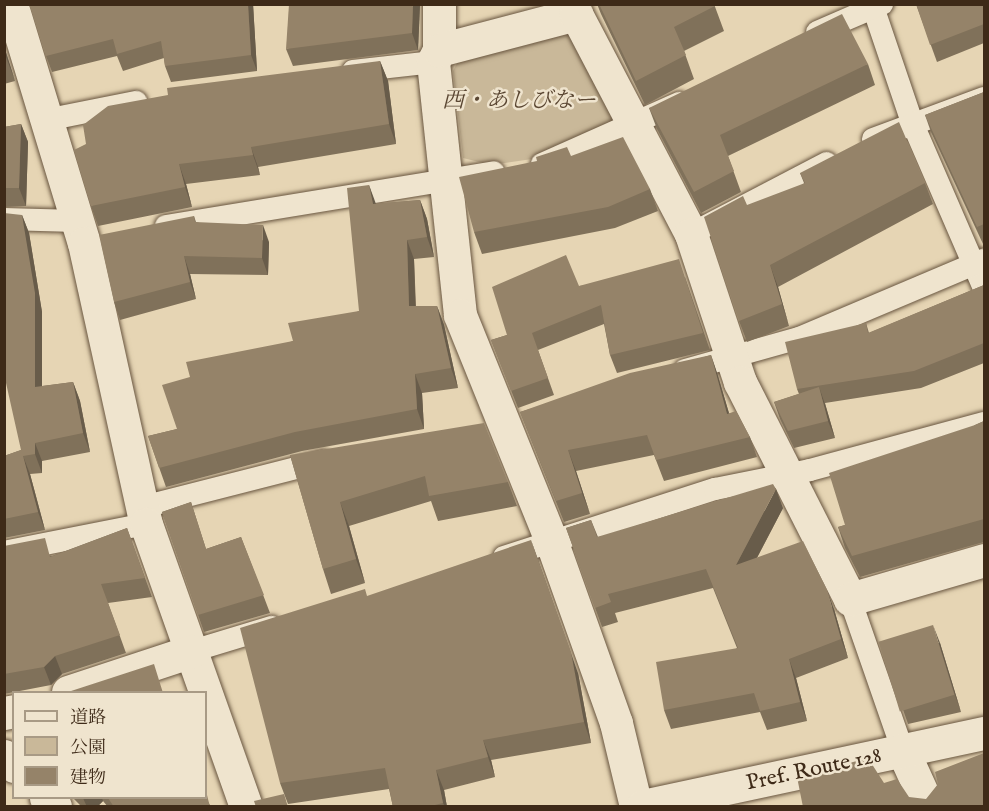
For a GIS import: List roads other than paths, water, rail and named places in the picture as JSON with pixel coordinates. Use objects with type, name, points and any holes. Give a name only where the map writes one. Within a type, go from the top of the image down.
[{"type":"street","points":[[439,4],[436,56],[442,179],[460,315],[501,427],[552,543],[616,723],[636,807]]},
{"type":"street","points":[[436,56],[583,9],[635,126],[690,234],[730,360],[850,599],[984,560]]},
{"type":"street","points":[[17,17],[46,120],[89,234],[144,516],[206,691]]},
{"type":"street","points":[[74,691],[192,651]]},
{"type":"street","points":[[207,694],[246,807]]},
{"type":"street","name":"Pref. Route 128","points":[[660,805],[984,733]]},
{"type":"street","points":[[903,751],[928,807]]},
{"type":"lane","points":[[798,42],[876,6],[912,122],[979,262],[984,288]]},
{"type":"lane","points":[[329,74],[436,56]]},
{"type":"lane","points":[[141,231],[442,179],[534,167],[635,126],[696,94]]},
{"type":"lane","points":[[46,120],[155,98]]},
{"type":"lane","points":[[690,234],[848,152],[912,122],[984,98]]},
{"type":"lane","points":[[4,219],[89,234]]},
{"type":"lane","points":[[666,374],[730,360],[799,338],[979,262]]},
{"type":"lane","points":[[484,563],[715,489],[788,476],[984,423]]},
{"type":"lane","points":[[4,552],[144,516],[351,455]]},
{"type":"lane","points":[[850,599],[903,751]]},
{"type":"lane","points":[[192,651],[293,620]]},
{"type":"park label","name":"西・あしびなー","points":[[519,102]]}]
